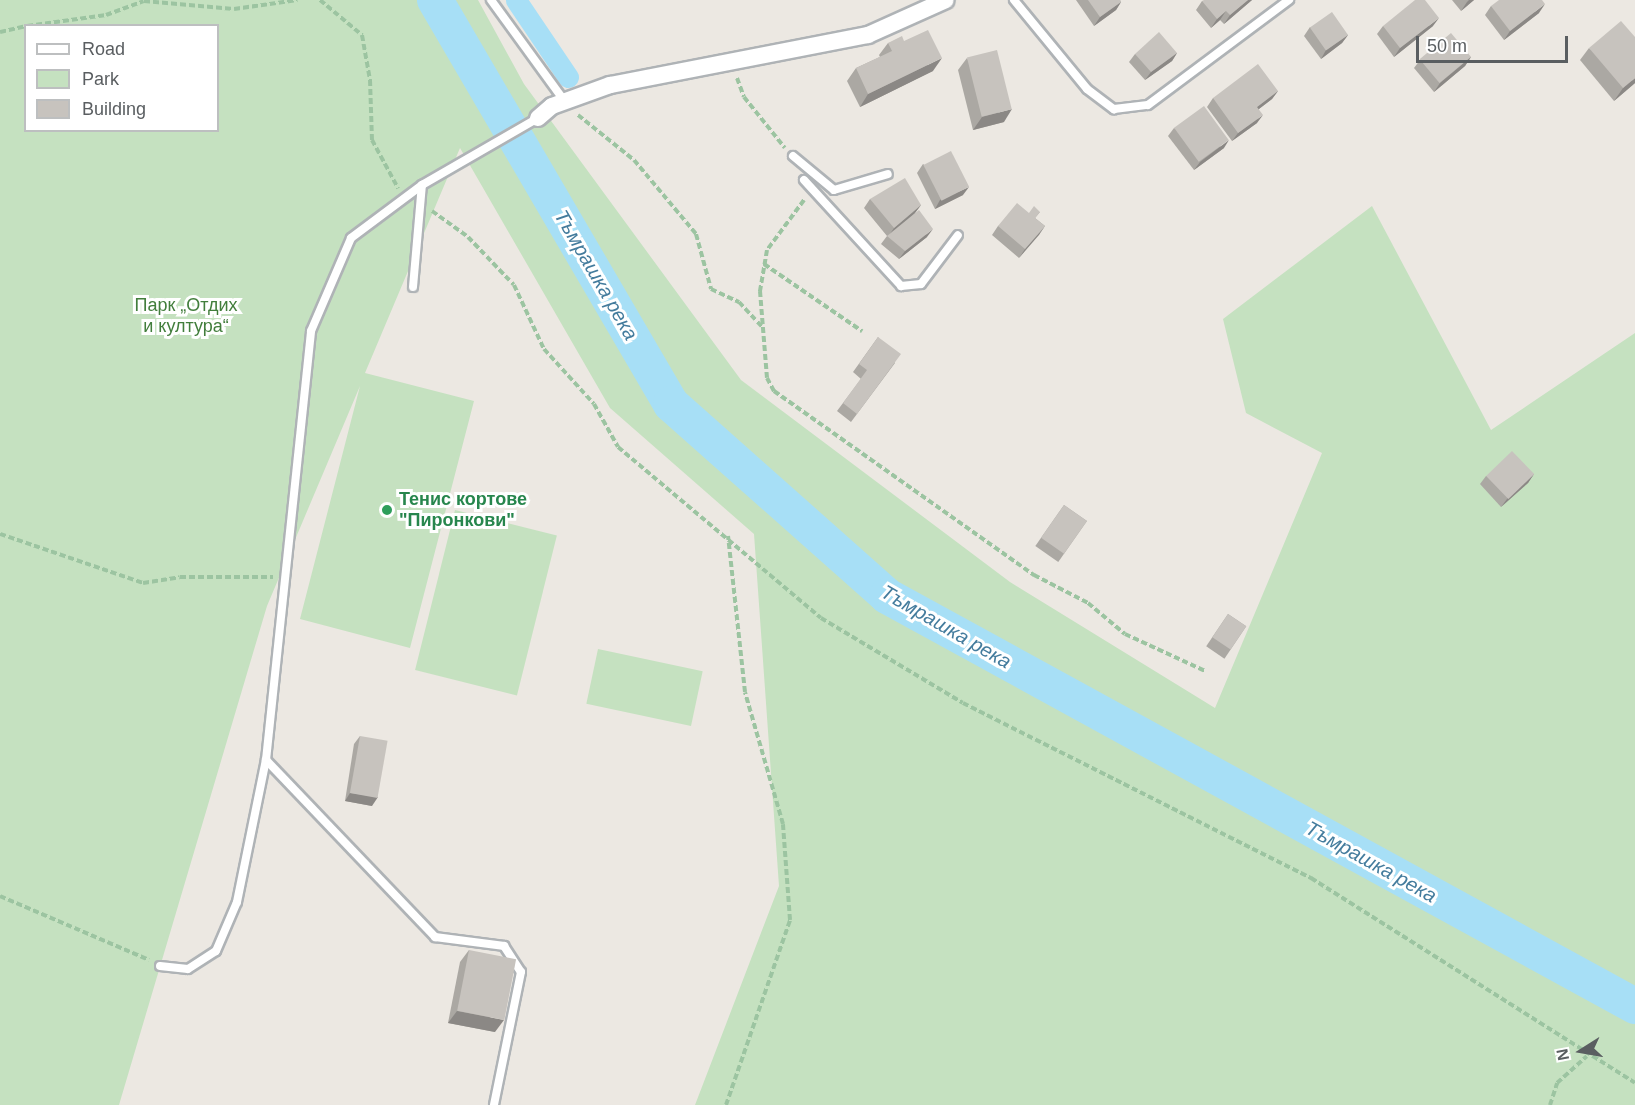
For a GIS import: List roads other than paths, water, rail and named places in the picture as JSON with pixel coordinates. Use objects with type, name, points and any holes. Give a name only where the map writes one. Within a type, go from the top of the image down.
[{"type":"street","points":[[538,118],[566,103],[610,85],[743,57],[868,35],[945,0]]},
{"type":"lane","points":[[491,0],[566,103]]},
{"type":"lane","points":[[1014,0],[1088,89],[1114,109],[1148,105],[1289,0]]},
{"type":"lane","points":[[160,966],[188,969],[216,951],[237,902],[266,760],[283,578],[311,331],[351,238],[422,185],[538,118]]},
{"type":"lane","points":[[793,156],[834,190],[888,174]]},
{"type":"lane","points":[[804,180],[902,286],[921,284],[958,235]]},
{"type":"lane","points":[[413,287],[422,185]]},
{"type":"lane","points":[[266,760],[435,937],[504,946],[521,972],[494,1105]]},
{"type":"waterway","name":"Тъмрашка река","points":[[435,0],[671,404],[887,596],[1635,1006]]},
{"type":"waterway","points":[[516,0],[568,77]]},
{"type":"place","name":"Тенис кортове \"Пиронкови\"","points":[[387,510]]},
{"type":"park label","name":"Парк „Отдих и култура“","points":[[186,316]]}]
